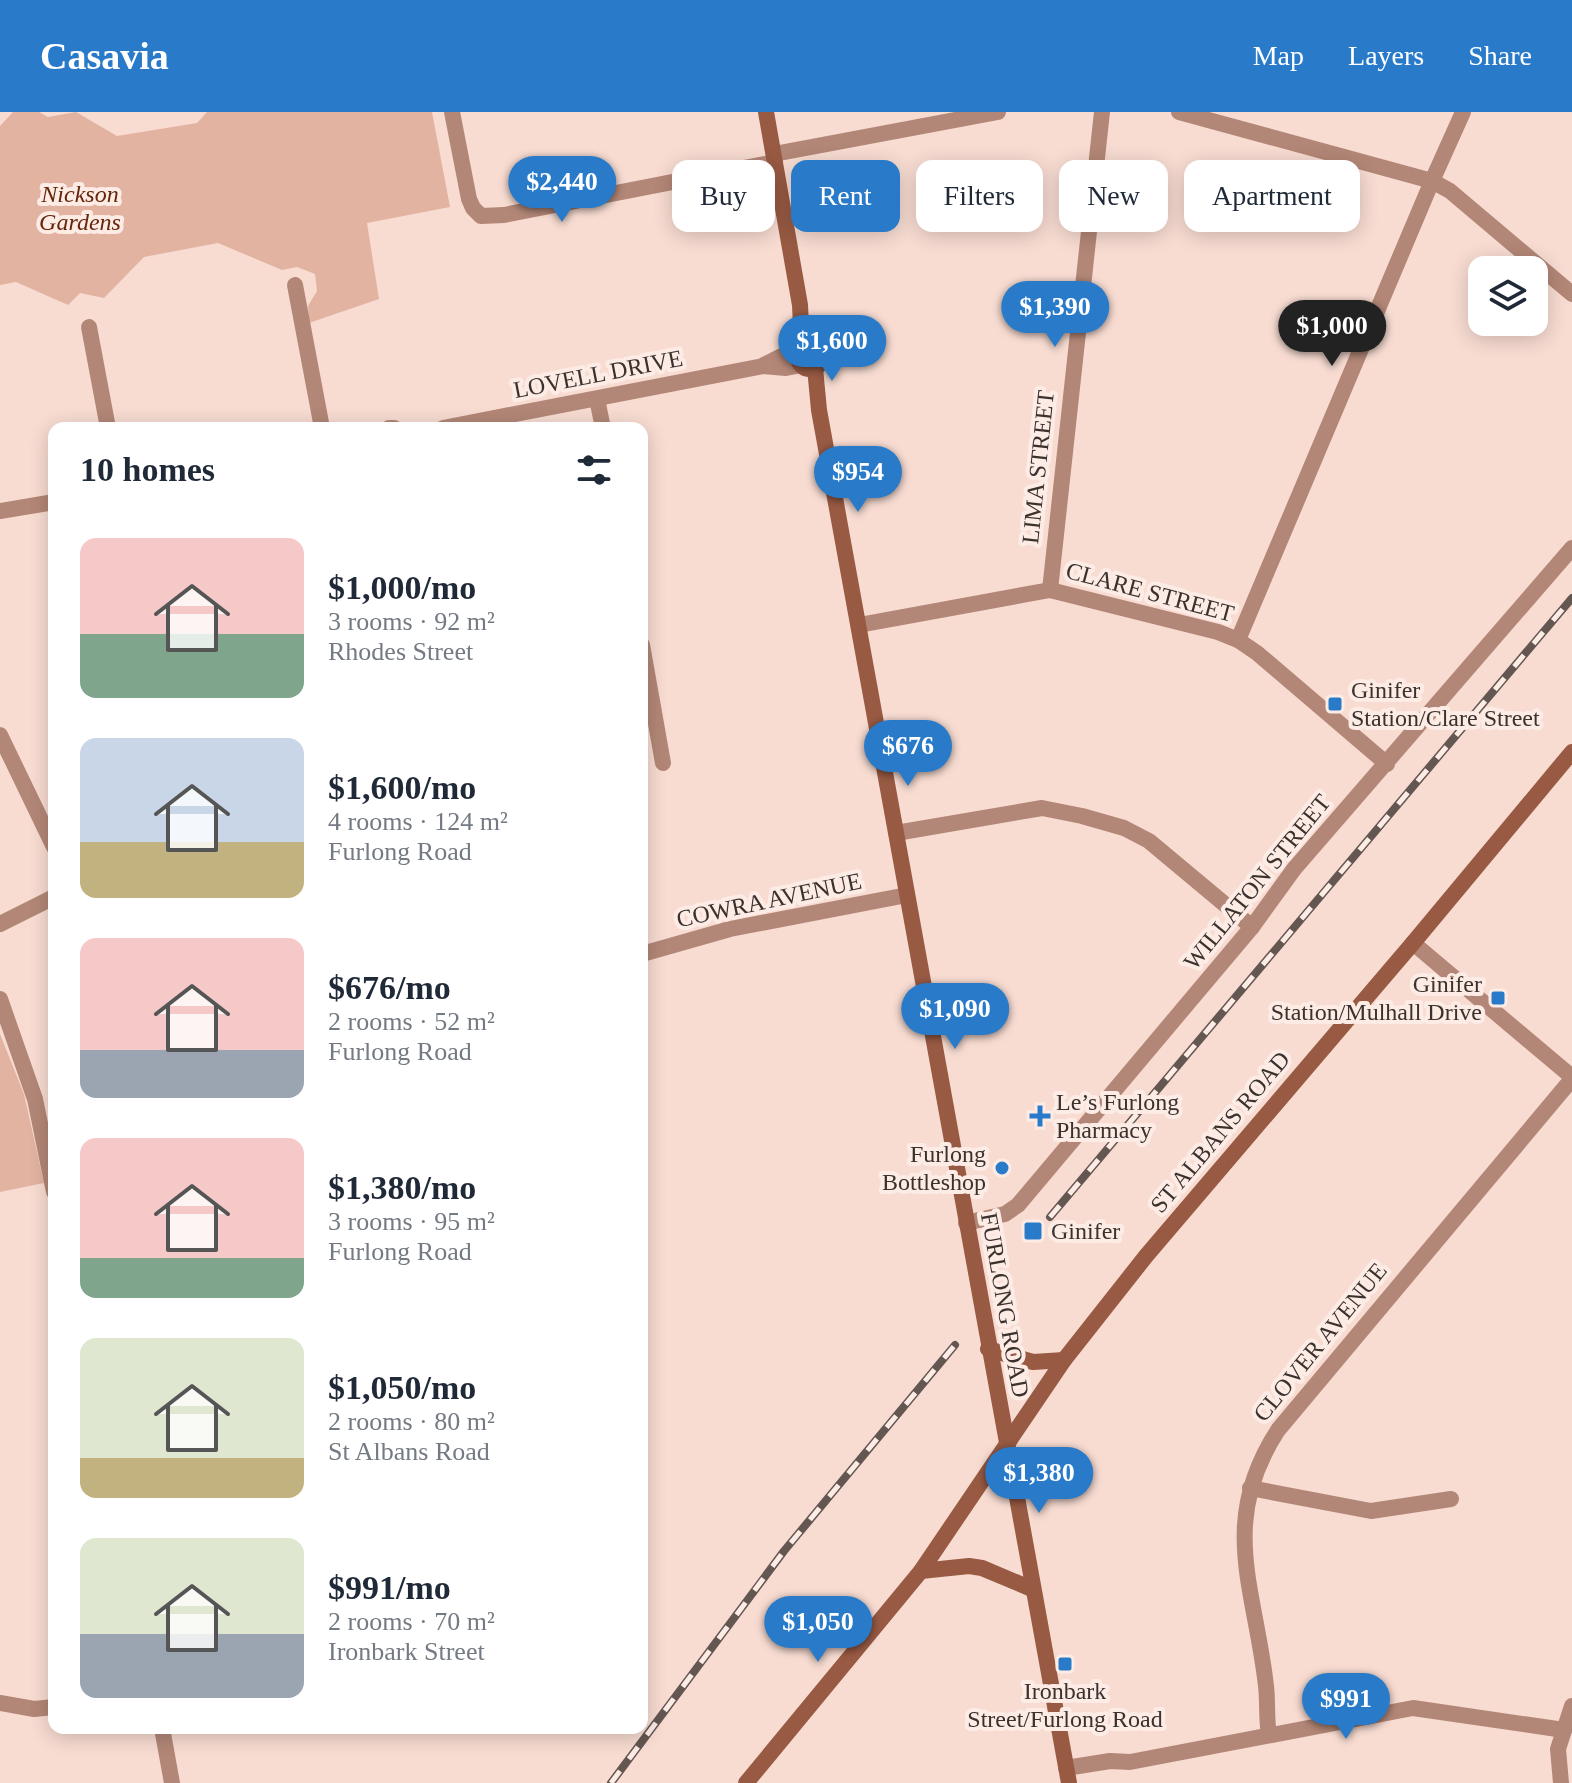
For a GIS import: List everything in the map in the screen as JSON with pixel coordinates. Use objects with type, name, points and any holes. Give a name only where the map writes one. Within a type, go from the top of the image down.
[{"type":"main road","name":"FURLONG ROAD","points":[[766,112],[800,305],[806,358],[819,410],[859,625],[1067,1776]]},
{"type":"main road","name":"ST ALBANS ROAD","points":[[746,1783],[921,1571],[1064,1360],[1146,1256],[1572,752]]},
{"type":"main road","points":[[987,1344],[1033,1362],[1064,1360]]},
{"type":"main road","points":[[921,1571],[969,1566],[982,1568],[1032,1589]]},
{"type":"street","points":[[452,112],[469,199],[481,216],[504,215],[998,112]]},
{"type":"street","name":"LIMA STREET","points":[[1050,590],[1102,112]]},
{"type":"street","points":[[1179,112],[1432,181],[1450,191],[1572,294]]},
{"type":"street","points":[[1238,640],[1463,112]]},
{"type":"street","points":[[295,285],[321,422]]},
{"type":"street","points":[[89,327],[107,422]]},
{"type":"street","name":"LOVELL DRIVE","points":[[475,422],[763,366],[784,355],[806,358]]},
{"type":"street","points":[[597,399],[602,422]]},
{"type":"street","points":[[0,511],[48,503]]},
{"type":"street","name":"WILLATON STREET","points":[[966,1223],[1005,1214],[1018,1205],[1252,927],[1294,869],[1572,548]]},
{"type":"street","name":"CLARE STREET","points":[[859,625],[1050,590],[1203,628],[1238,640],[1257,653],[1387,764]]},
{"type":"street","points":[[648,679],[663,763]]},
{"type":"street","points":[[0,735],[48,835]]},
{"type":"street","points":[[896,833],[1042,808],[1082,816],[1124,828],[1149,841],[1252,927]]},
{"type":"street","name":"COWRA AVENUE","points":[[648,952],[730,929],[907,895]]},
{"type":"street","points":[[0,924],[48,900]]},
{"type":"street","points":[[1413,943],[1572,1078]]},
{"type":"street","points":[[0,999],[35,1099],[48,1163]]},
{"type":"street","name":"CLOVER AVENUE","points":[[1275,1734],[1278,1717],[1267,1688],[1245,1572],[1244,1530],[1250,1488],[1267,1446],[1572,1078]]},
{"type":"street","points":[[1250,1488],[1371,1511],[1451,1499]]},
{"type":"street","points":[[0,1703],[34,1709],[48,1708]]},
{"type":"street","points":[[1561,1783],[1557,1760],[1572,1706]]},
{"type":"street","points":[[1067,1776],[1110,1761],[1130,1762],[1413,1708],[1564,1730]]},
{"type":"street","points":[[163,1734],[172,1783]]},
{"type":"green space","name":"Nickson Gardens","points":[[13,112],[39,112],[48,117],[76,112],[117,136],[197,123],[207,112],[432,112],[450,207],[367,223],[379,299],[309,323],[308,306],[317,291],[315,274],[297,267],[282,270],[218,243],[144,257],[104,298],[80,293],[68,305],[16,282],[0,285],[0,126]]},
{"type":"green space","points":[[0,1034],[24,1094],[44,1183],[0,1192]]},
{"type":"railway","points":[[1050,1217],[1572,598]]},
{"type":"railway","points":[[648,1733],[784,1551],[955,1345]]},
{"type":"railway","points":[[611,1783],[648,1734]]},
{"type":"place","name":"Ginifer Station/Clare Street","points":[[1335,704]]},
{"type":"place","name":"Ginifer Station/Mulhall Drive","points":[[1498,998]]},
{"type":"place","name":"Le’s Furlong Pharmacy","points":[[1040,1116]]},
{"type":"place","name":"Furlong Bottleshop","points":[[1002,1168]]},
{"type":"place","name":"Ginifer","points":[[1033,1231]]},
{"type":"place","name":"Ironbark Street/Furlong Road","points":[[1065,1664]]}]
